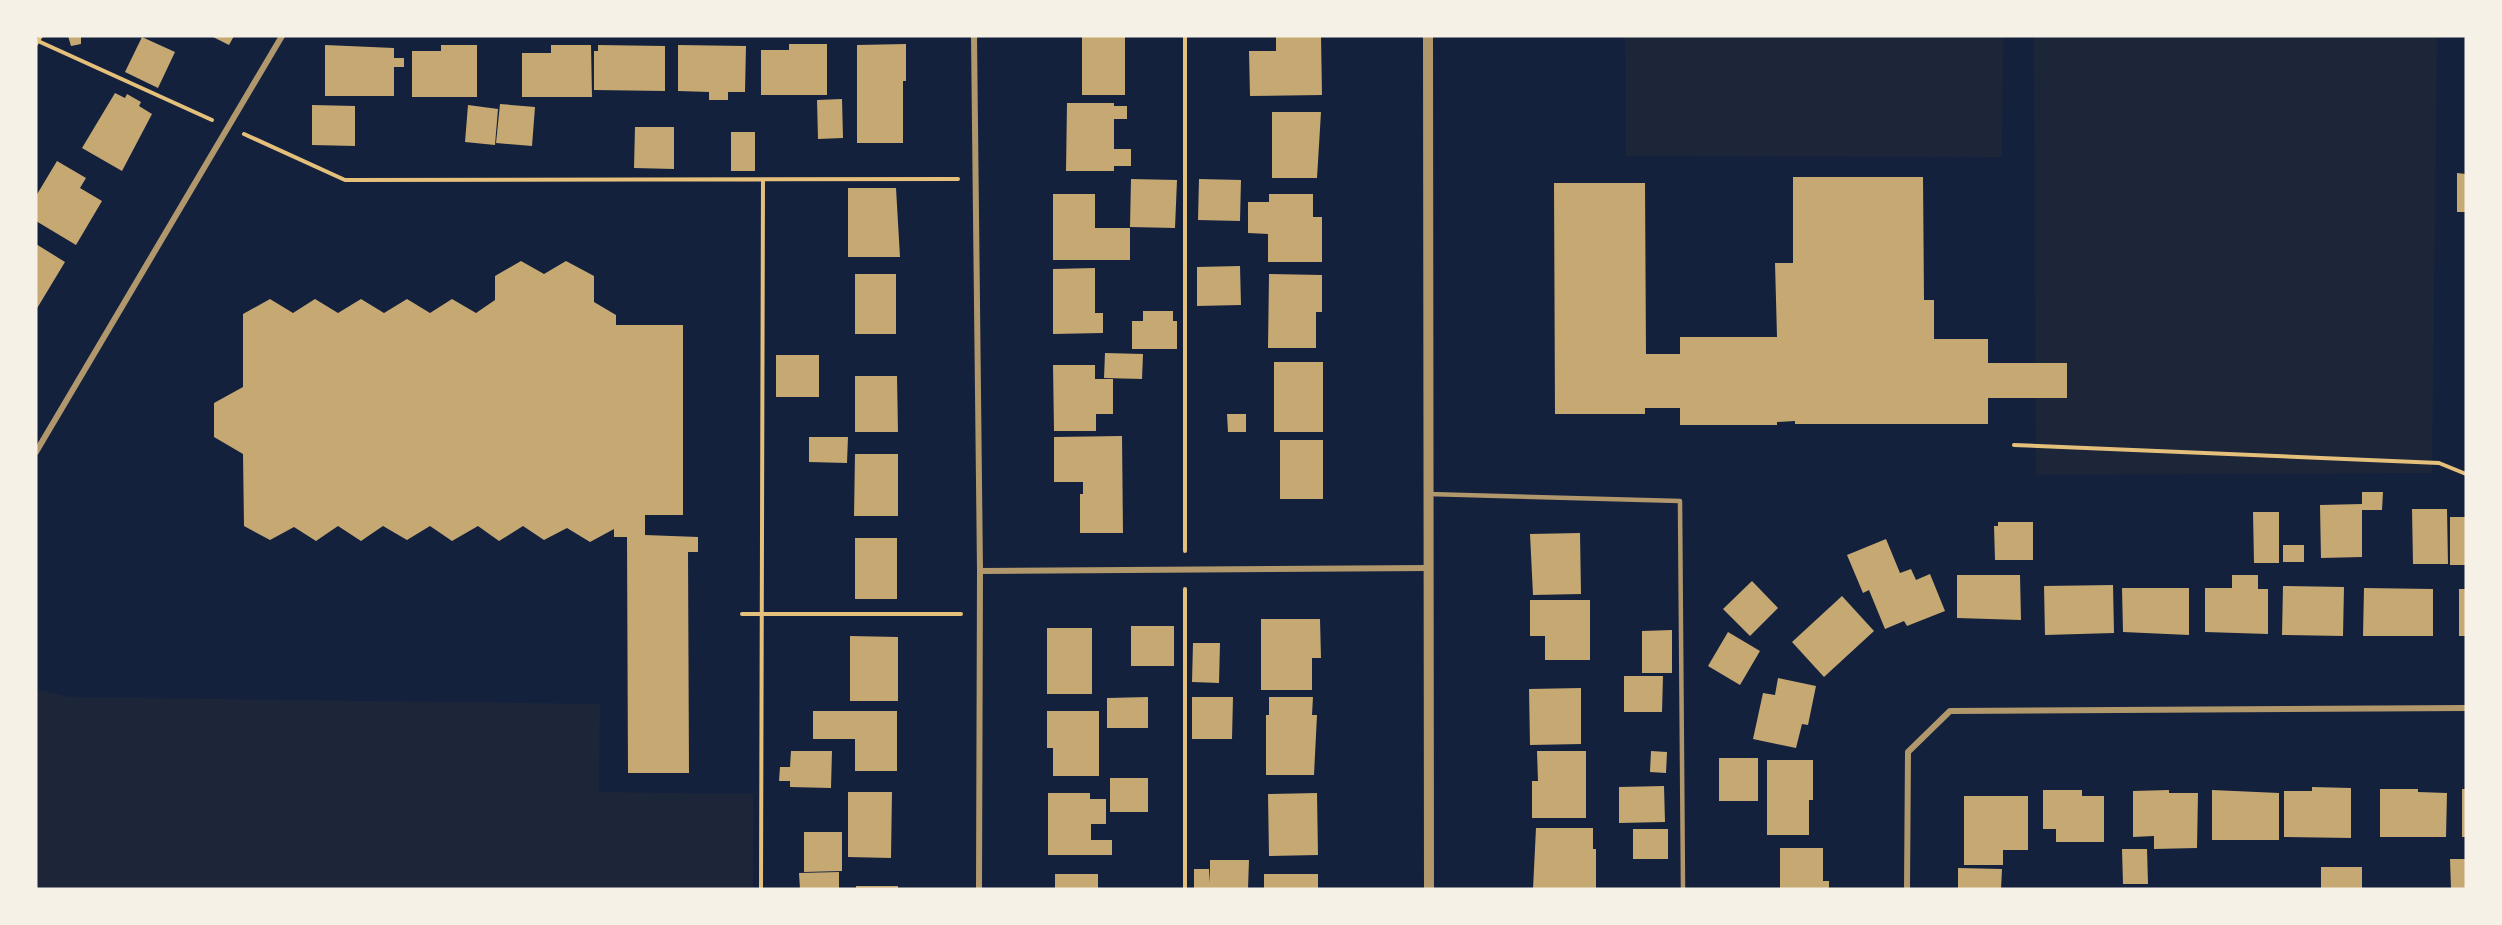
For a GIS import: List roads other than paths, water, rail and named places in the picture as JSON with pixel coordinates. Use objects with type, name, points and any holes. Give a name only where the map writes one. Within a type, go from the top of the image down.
[{"type":"street","points":[[36,452],[282,36]]},
{"type":"street","points":[[974,36],[980,571],[979,889]]},
{"type":"street","points":[[1428,36],[1429,889]]},
{"type":"street","points":[[980,571],[1428,568]]},
{"type":"street","points":[[1907,889],[1908,752],[1950,711],[2466,708]]},
{"type":"lane","points":[[1428,495],[1680,501],[1683,889]]}]
